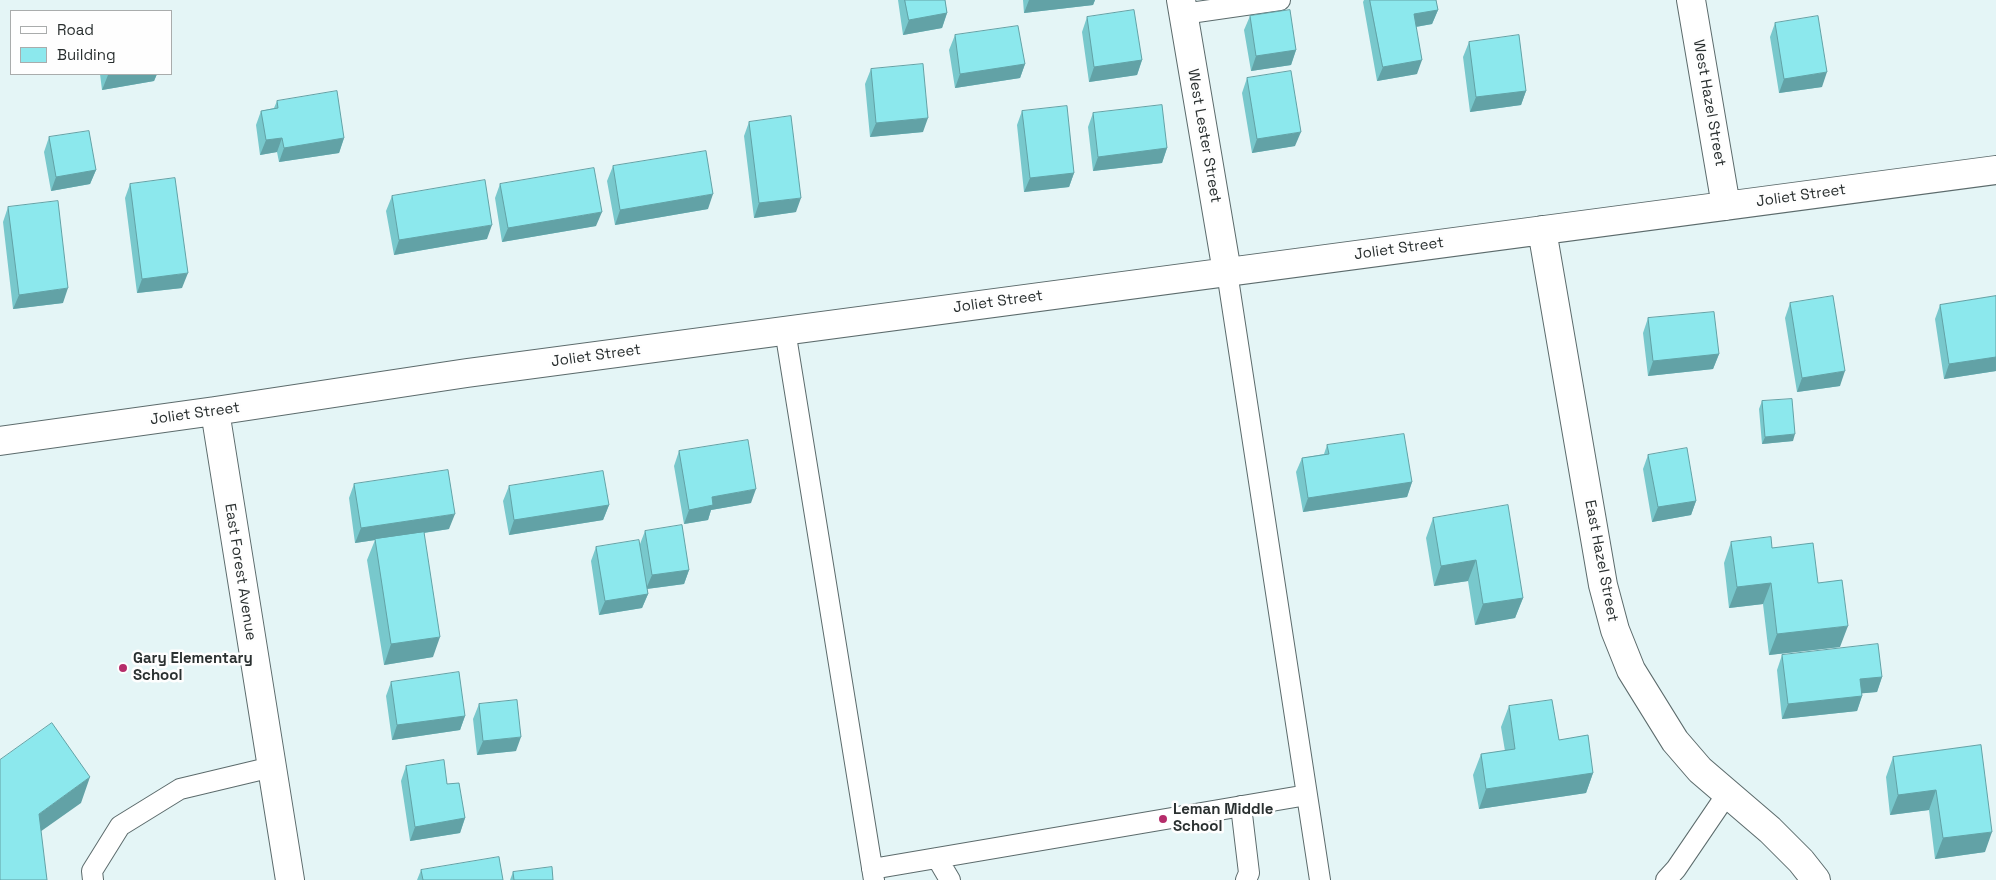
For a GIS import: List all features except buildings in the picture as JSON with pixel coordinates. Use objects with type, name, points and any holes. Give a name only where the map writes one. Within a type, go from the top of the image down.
[{"type":"street","name":"West Hazel Street","points":[[1691,0],[1726,206]]},
{"type":"street","name":"West Lester Street","points":[[1182,7],[1227,272]]},
{"type":"street","name":"Joliet Street","points":[[0,441],[215,412],[467,373],[1996,170]]},
{"type":"street","name":"East Hazel Street","points":[[1542,230],[1603,585],[1615,630],[1631,670],[1675,741],[1700,770],[1770,830],[1801,861],[1816,880]]},
{"type":"street","name":"East Forest Avenue","points":[[215,412],[290,880]]},
{"type":"lane","points":[[1182,7],[1280,0]]},
{"type":"lane","points":[[1227,272],[1320,880]]},
{"type":"lane","points":[[785,330],[873,874],[937,858],[1307,795]]},
{"type":"lane","points":[[92,880],[92,871],[120,826],[127,821],[180,788],[272,767]]},
{"type":"lane","points":[[1666,880],[1676,869],[1727,794]]},
{"type":"lane","points":[[1241,806],[1249,873],[1246,880]]},
{"type":"lane","points":[[937,858],[950,880]]},
{"type":"place","name":"Gary Elementary School","points":[[123,668]]},
{"type":"place","name":"Leman Middle School","points":[[1163,819]]}]
